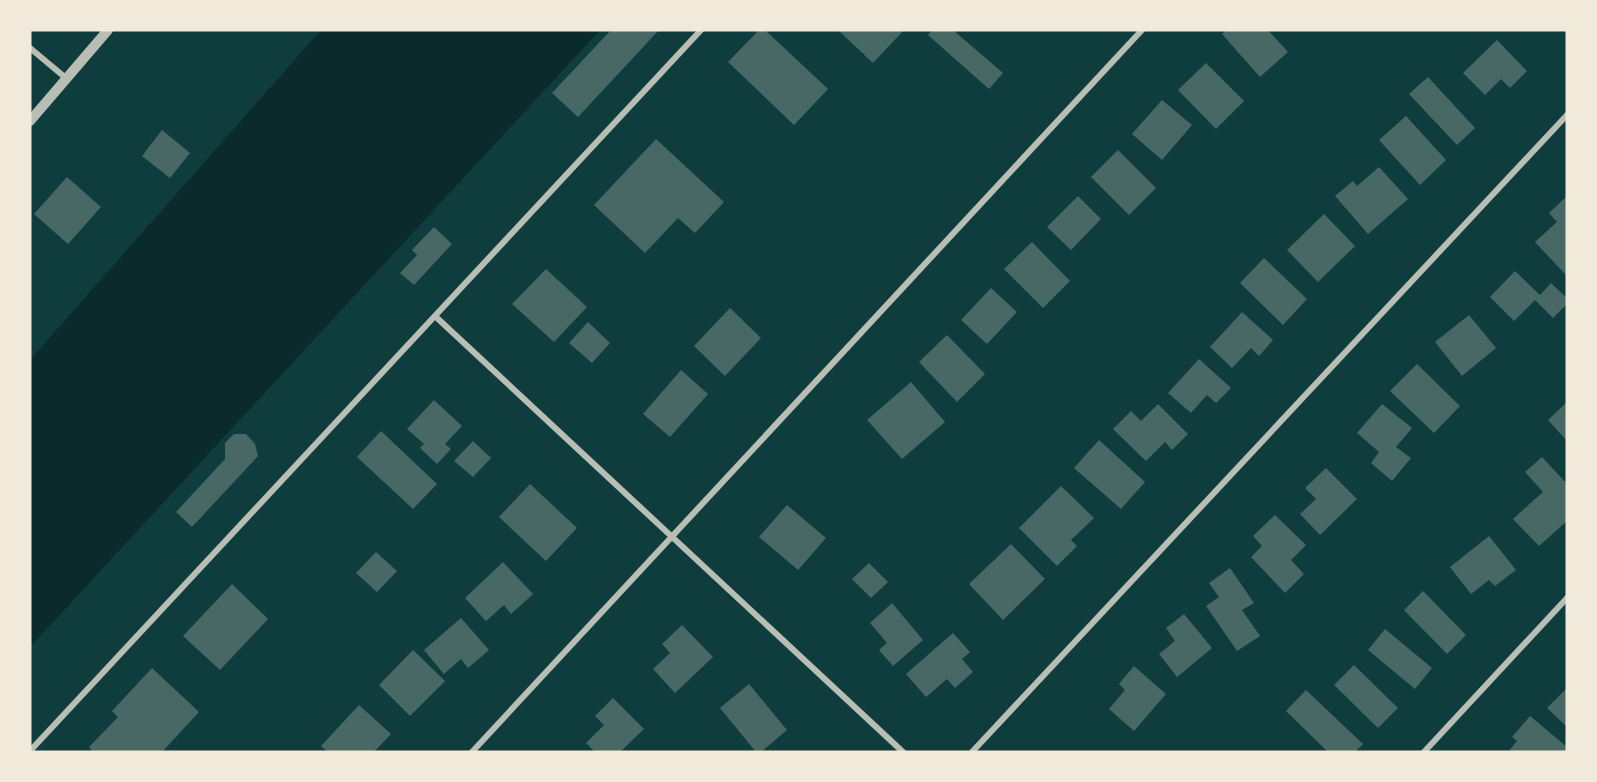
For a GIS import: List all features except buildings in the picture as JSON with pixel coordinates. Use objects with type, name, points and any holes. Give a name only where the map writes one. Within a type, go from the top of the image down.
[{"type":"street","points":[[30,122],[108,30]]},
{"type":"street","points":[[30,751],[701,30]]},
{"type":"street","points":[[472,752],[1142,30]]},
{"type":"street","points":[[30,48],[67,79]]},
{"type":"street","points":[[972,752],[1567,115]]},
{"type":"street","points":[[436,316],[903,752]]},
{"type":"street","points":[[1424,752],[1567,598]]},
{"type":"water","points":[[321,30],[600,30],[30,647],[30,360]]}]
